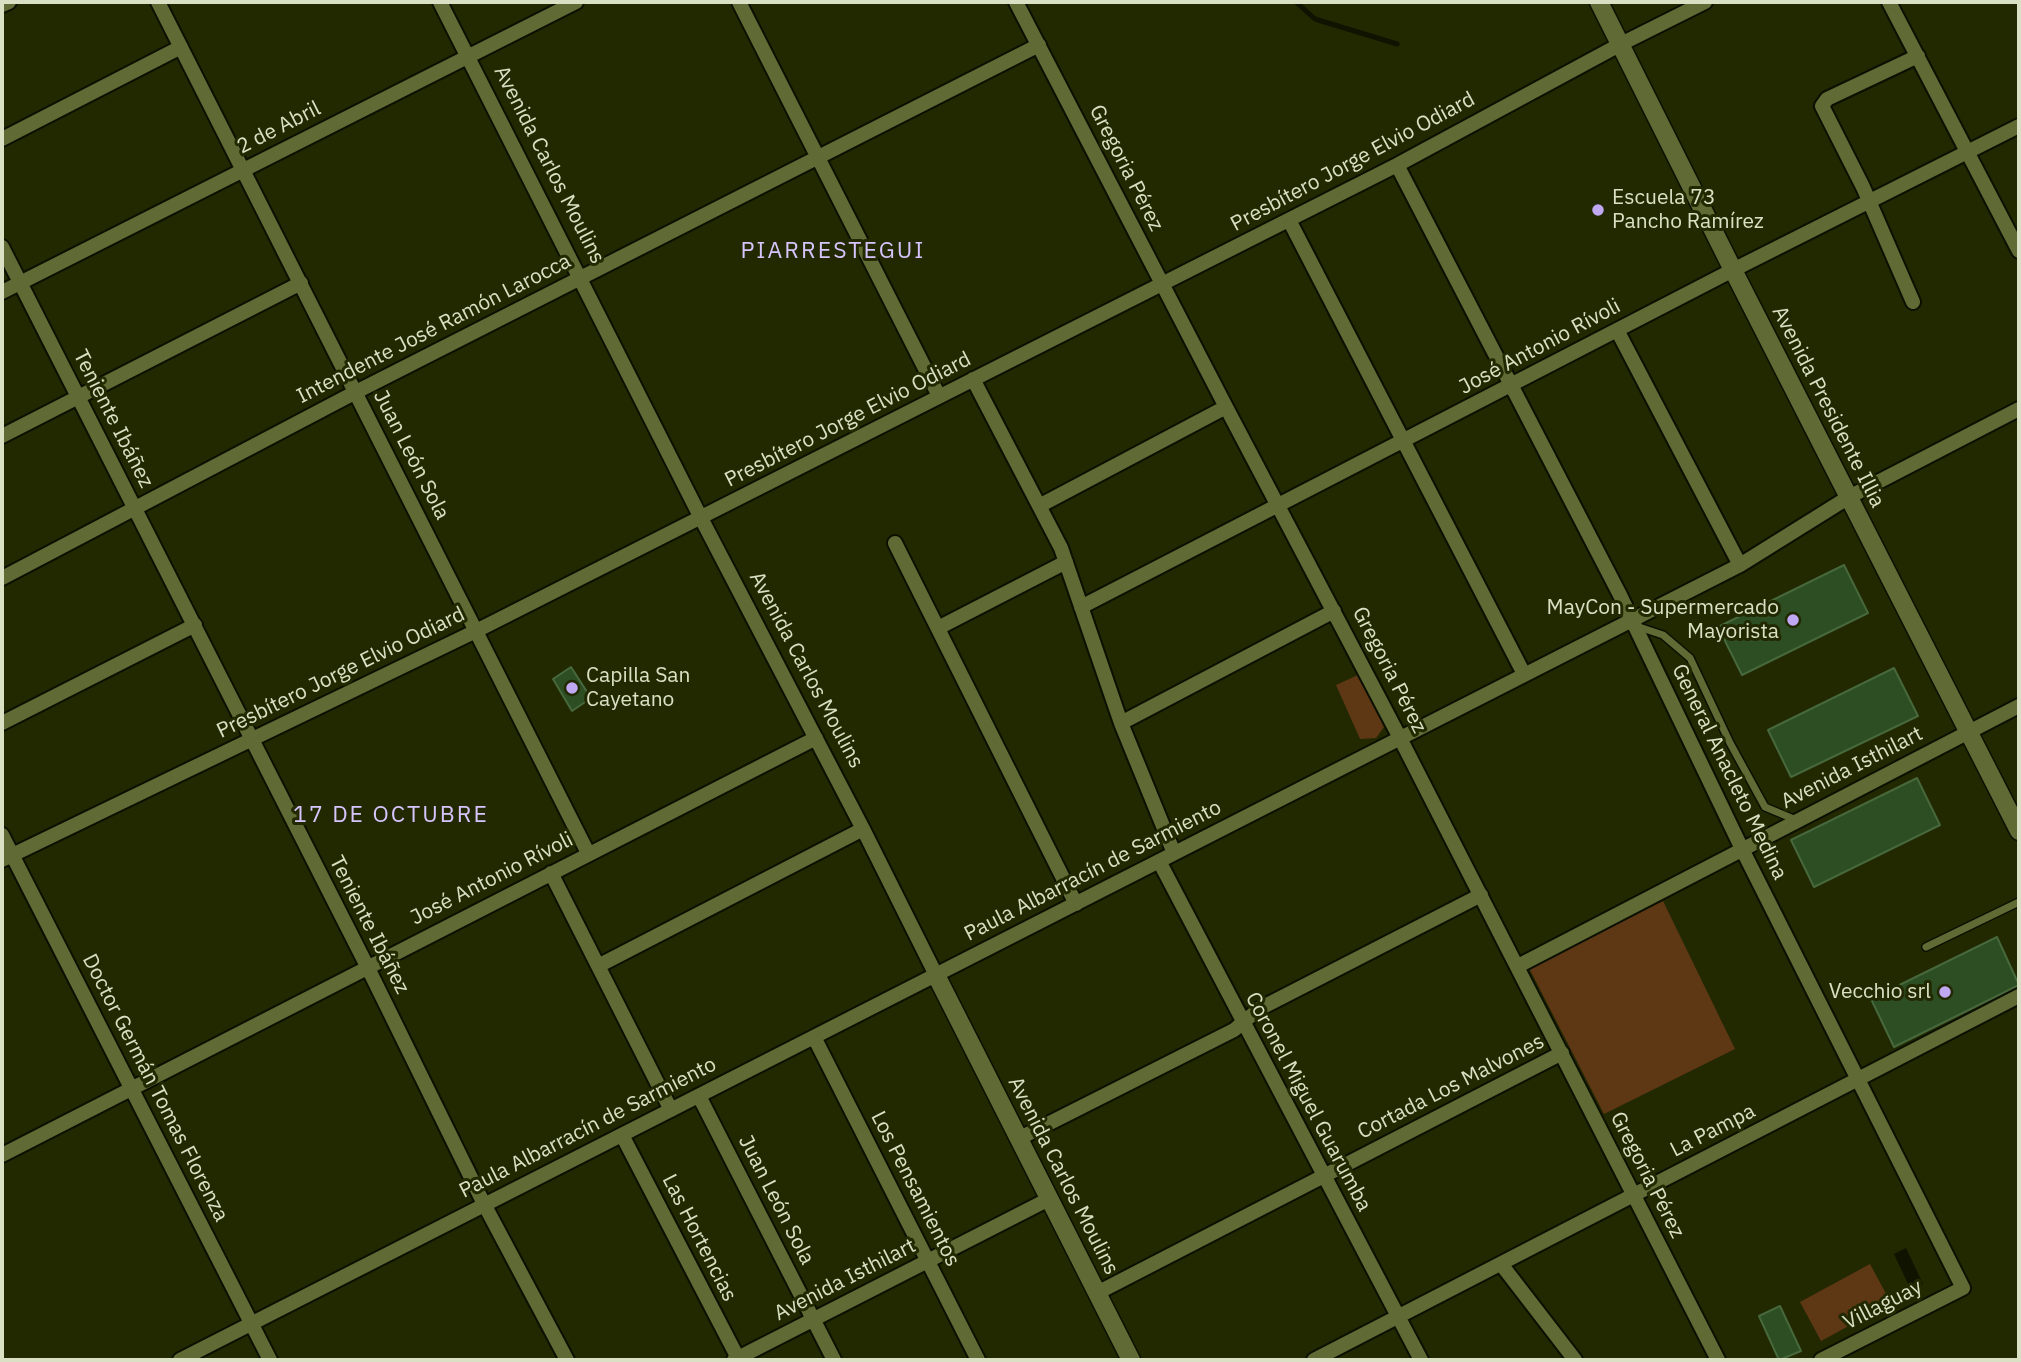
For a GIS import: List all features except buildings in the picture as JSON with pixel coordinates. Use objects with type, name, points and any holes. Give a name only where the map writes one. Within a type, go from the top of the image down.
[{"type":"main road","name":"Avenida Presidente Illia","points":[[1599,2],[2019,831]]},
{"type":"main road","name":"Avenida Carlos Moulins","points":[[936,975],[1130,1360]]},
{"type":"street","points":[[2,5],[9,2]]},
{"type":"street","name":"Juan León Sola","points":[[158,2],[588,853]]},
{"type":"street","name":"Avenida Carlos Moulins","points":[[440,2],[936,975]]},
{"type":"street","name":"2 de Abril","points":[[2,292],[576,2]]},
{"type":"street","points":[[739,2],[939,396]]},
{"type":"street","name":"Gregoria Pérez","points":[[1016,2],[1518,966],[1718,1360]]},
{"type":"street","name":"Presbítero Jorge Elvio Odiard","points":[[7,858],[476,631],[701,518],[1397,165],[1621,44],[1705,2]]},
{"type":"street","points":[[1889,2],[2019,251]]},
{"type":"street","name":"Intendente José Ramón Larocca","points":[[2,578],[356,391],[1039,45]]},
{"type":"street","points":[[2,139],[181,47]]},
{"type":"street","points":[[1913,302],[1869,201],[1822,106],[1824,102],[1918,56]]},
{"type":"street","name":"José Antonio Rívoli","points":[[1081,607],[1733,270],[2019,126]]},
{"type":"street","name":"General Anacleto Medina","points":[[1397,165],[1634,623],[1742,849],[1963,1288]]},
{"type":"street","points":[[1289,220],[1524,674]]},
{"type":"street","name":"Teniente Ibáñez","points":[[2,247],[367,966],[484,1204],[567,1360]]},
{"type":"street","points":[[2,436],[301,284]]},
{"type":"street","points":[[1617,330],[1740,565]]},
{"type":"street","points":[[973,379],[1061,548],[1121,723],[1174,853]]},
{"type":"street","points":[[1039,506],[1226,407]]},
{"type":"street","name":"Paula Albarracín de Sarmiento","points":[[180,1360],[1524,674],[1634,623],[1740,565],[1849,497],[2019,409]]},
{"type":"street","points":[[895,543],[1076,904]]},
{"type":"street","points":[[938,628],[1066,562]]},
{"type":"street","points":[[1121,723],[1334,611]]},
{"type":"street","points":[[2,723],[195,625]]},
{"type":"street","name":"Avenida Isthilart","points":[[1518,966],[2019,706]]},
{"type":"street","name":"José Antonio Rívoli","points":[[2,1155],[816,738]]},
{"type":"street","points":[[598,966],[863,829]]},
{"type":"street","name":"Doctor Germán Tomas Florenza","points":[[2,835],[7,858],[132,1088],[270,1360]]},
{"type":"street","name":"Coronel Miguel Guarumba","points":[[1159,861],[1242,1023],[1422,1360]]},
{"type":"street","points":[[551,873],[671,1110]]},
{"type":"street","points":[[1020,1138],[1234,1030],[1259,1009],[1481,895]]},
{"type":"street","name":"La Pampa","points":[[1314,1360],[2019,996]]},
{"type":"street","name":"Los Pensamientos","points":[[814,1037],[978,1360]]},
{"type":"street","name":"Cortada Los Malvones","points":[[1097,1293],[1562,1053]]},
{"type":"street","name":"Juan León Sola","points":[[699,1096],[834,1360]]},
{"type":"street","name":"Las Hortencias","points":[[622,1135],[737,1360]]},
{"type":"street","name":"Avenida Isthilart","points":[[737,1360],[1049,1199]]},
{"type":"street","points":[[1502,1264],[1575,1360]]},
{"type":"street","name":"Villaguay","points":[[1821,1360],[1963,1288]]},
{"type":"lane","points":[[1634,623],[1663,635],[1690,659],[1730,743],[1765,807],[1797,820]]},
{"type":"lane","points":[[1926,947],[2019,902]]},
{"type":"shaded area","points":[[1360,674],[1384,727],[1376,738],[1360,739],[1336,685]]},
{"type":"shaded area","points":[[1663,901],[1735,1049],[1604,1114],[1529,968]]},
{"type":"shaded area","points":[[1906,1248],[1923,1284],[1911,1290],[1894,1254]]},
{"type":"shaded area","points":[[1870,1264],[1891,1303],[1821,1341],[1800,1302]]},
{"type":"waterway","points":[[1296,2],[1315,19],[1397,44]]},
{"type":"place","name":"Escuela 73 Pancho Ramírez","points":[[1598,210]]},
{"type":"place","name":"MayCon - Supermercado Mayorista","points":[[1793,620]]},
{"type":"place","name":"Capilla San Cayetano","points":[[572,688]]},
{"type":"place","name":"Vecchio srl","points":[[1945,992]]},
{"type":"district","name":"PIARRESTEGUI","points":[[833,251]]},
{"type":"district","name":"17 DE OCTUBRE","points":[[391,815]]}]
